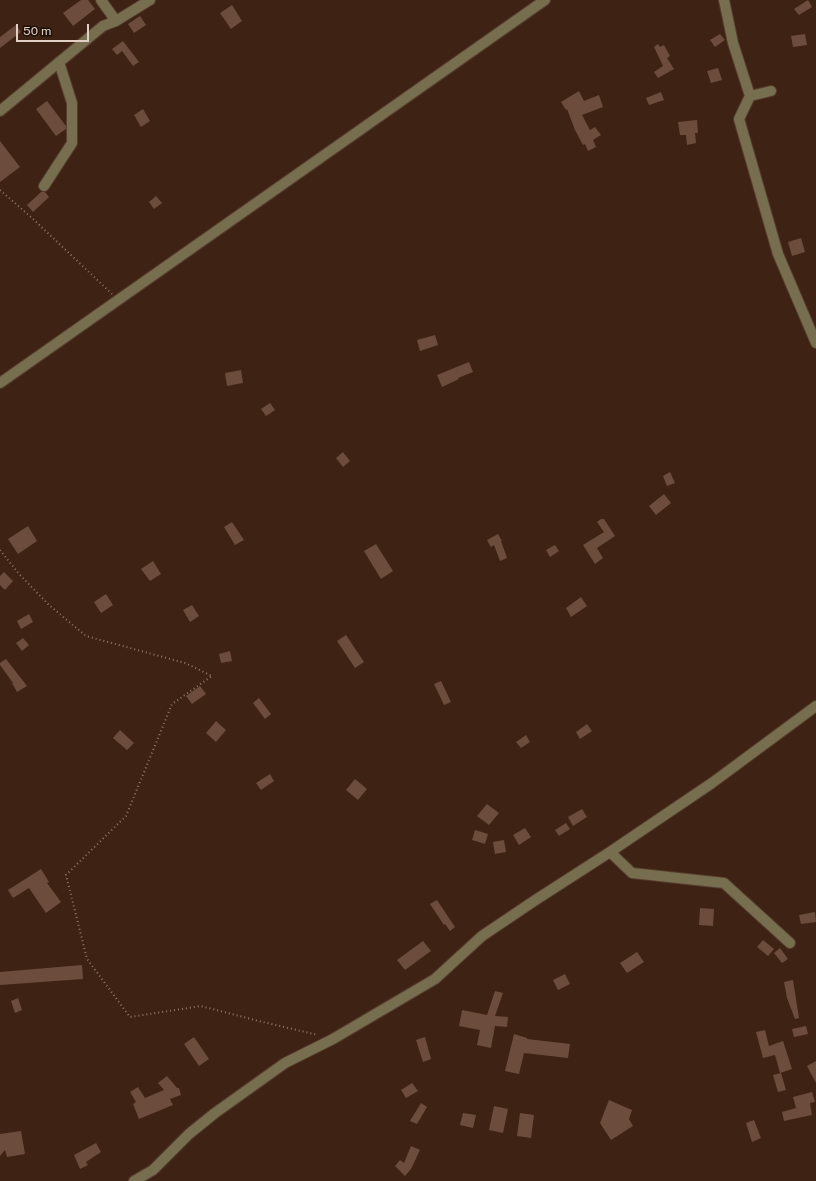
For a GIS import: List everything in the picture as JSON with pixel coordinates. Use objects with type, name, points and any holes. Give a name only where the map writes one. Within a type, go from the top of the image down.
[{"type":"street","points":[[101,0],[116,21]]},
{"type":"street","points":[[0,111],[103,26],[116,21],[150,0]]},
{"type":"street","points":[[0,384],[545,0]]},
{"type":"street","points":[[724,0],[734,43],[750,96],[739,119],[778,254],[816,343]]},
{"type":"street","points":[[44,186],[72,143],[72,103],[59,62]]},
{"type":"street","points":[[750,96],[771,90]]},
{"type":"street","points":[[134,1181],[153,1170],[189,1134],[215,1113],[285,1063],[435,979],[482,936],[712,783],[816,706]]},
{"type":"street","points":[[610,852],[632,873],[724,883],[790,943]]},
{"type":"path","points":[[0,190],[118,300]]},
{"type":"path","points":[[0,550],[19,574],[49,605],[86,636],[185,663],[212,676],[172,704],[126,816],[66,875],[87,959],[130,1017],[201,1006],[332,1038]]},
{"type":"building","points":[[81,0],[88,0],[95,9],[73,26],[63,13]]},
{"type":"building","points":[[808,0],[812,7],[799,15],[794,9]]},
{"type":"building","points":[[232,5],[242,21],[231,29],[220,13]]},
{"type":"building","points":[[140,16],[146,25],[134,33],[128,24]]},
{"type":"building","points":[[16,25],[21,32],[0,48],[0,37]]},
{"type":"building","points":[[720,34],[725,40],[715,47],[710,40]]},
{"type":"building","points":[[805,34],[807,45],[793,47],[791,36]]},
{"type":"building","points":[[123,41],[139,62],[133,66],[122,51],[117,55],[112,49]]},
{"type":"building","points":[[658,44],[660,47],[664,45],[670,56],[667,58],[674,69],[658,78],[654,72],[663,66],[654,47]]},
{"type":"building","points":[[718,68],[722,80],[711,83],[707,71]]},
{"type":"building","points":[[579,91],[584,101],[599,95],[603,107],[582,115],[590,130],[595,127],[601,135],[593,140],[596,147],[588,151],[575,130],[567,109],[566,110],[561,102]]},
{"type":"building","points":[[661,92],[664,100],[649,105],[646,98]]},
{"type":"building","points":[[47,101],[66,126],[66,129],[56,136],[36,109]]},
{"type":"building","points":[[143,109],[150,121],[141,127],[134,115]]},
{"type":"building","points":[[697,120],[698,133],[695,133],[696,143],[687,145],[686,135],[680,135],[678,122]]},
{"type":"building","points":[[0,141],[20,167],[0,182]]},
{"type":"building","points":[[41,192],[45,192],[49,197],[33,212],[27,205]]},
{"type":"building","points":[[156,196],[162,203],[154,209],[149,202]]},
{"type":"building","points":[[801,238],[805,252],[792,256],[788,242]]},
{"type":"building","points":[[435,335],[438,345],[420,351],[417,340]]},
{"type":"building","points":[[469,362],[473,372],[442,387],[437,375]]},
{"type":"building","points":[[241,370],[243,383],[227,386],[225,373]]},
{"type":"building","points":[[270,403],[275,410],[266,416],[261,409]]},
{"type":"building","points":[[343,452],[350,461],[343,467],[336,458]]},
{"type":"building","points":[[670,472],[675,483],[667,486],[663,476]]},
{"type":"building","points":[[664,494],[671,503],[656,515],[649,506]]},
{"type":"building","points":[[604,519],[615,536],[597,548],[603,558],[595,564],[583,545],[604,532],[597,522]]},
{"type":"building","points":[[232,522],[244,540],[235,545],[224,527]]},
{"type":"building","points":[[28,526],[37,541],[18,554],[8,539]]},
{"type":"building","points":[[498,534],[502,541],[507,558],[500,561],[494,545],[491,547],[487,540]]},
{"type":"building","points":[[376,544],[393,571],[381,579],[364,551]]},
{"type":"building","points":[[555,545],[559,551],[550,557],[546,550]]},
{"type":"building","points":[[153,561],[161,574],[150,581],[141,569]]},
{"type":"building","points":[[4,572],[13,581],[5,590],[0,585],[0,576]]},
{"type":"building","points":[[106,594],[113,605],[101,613],[94,602]]},
{"type":"building","points":[[581,597],[587,606],[571,617],[566,608]]},
{"type":"building","points":[[192,605],[199,616],[190,622],[183,610]]},
{"type":"building","points":[[29,614],[33,622],[21,629],[17,621]]},
{"type":"building","points":[[346,635],[364,662],[355,668],[337,641]]},
{"type":"building","points":[[23,638],[29,645],[22,651],[16,643]]},
{"type":"building","points":[[230,651],[232,661],[221,663],[219,654]]},
{"type":"building","points":[[6,659],[27,686],[17,692],[13,683],[0,665],[0,663]]},
{"type":"building","points":[[441,681],[451,702],[444,705],[434,684]]},
{"type":"building","points":[[200,686],[206,694],[192,704],[186,696]]},
{"type":"building","points":[[259,698],[271,714],[265,719],[253,703]]},
{"type":"building","points":[[216,721],[226,730],[216,742],[206,733]]},
{"type":"building","points":[[587,724],[592,731],[580,739],[576,732]]},
{"type":"building","points":[[120,730],[134,743],[127,750],[113,738]]},
{"type":"building","points":[[526,735],[530,742],[521,748],[516,742]]},
{"type":"building","points":[[270,774],[274,781],[261,790],[256,783]]},
{"type":"building","points":[[355,779],[367,789],[358,800],[346,790]]},
{"type":"building","points":[[487,804],[499,813],[489,825],[477,816]]},
{"type":"building","points":[[582,809],[587,817],[573,826],[568,817]]},
{"type":"building","points":[[566,823],[570,829],[559,836],[555,830]]},
{"type":"building","points":[[525,828],[531,837],[519,845],[513,835]]},
{"type":"building","points":[[475,830],[488,834],[485,844],[472,840]]},
{"type":"building","points":[[504,840],[506,852],[495,854],[493,842]]},
{"type":"building","points":[[41,869],[49,882],[47,883],[61,902],[46,913],[29,888],[13,898],[8,890]]},
{"type":"building","points":[[437,900],[455,927],[450,931],[445,924],[444,925],[430,904]]},
{"type":"building","points":[[700,908],[714,909],[713,926],[699,925]]},
{"type":"building","points":[[815,912],[816,922],[801,924],[799,915]]},
{"type":"building","points":[[763,940],[774,949],[768,956],[757,947]]},
{"type":"building","points":[[423,941],[431,951],[405,970],[397,960]]},
{"type":"building","points":[[780,948],[788,959],[782,963],[774,953]]},
{"type":"building","points":[[637,952],[644,962],[627,973],[620,963]]},
{"type":"building","points":[[82,965],[83,979],[0,985],[0,972]]},
{"type":"building","points":[[565,974],[570,984],[558,990],[553,980]]},
{"type":"building","points":[[793,980],[799,1018],[795,1019],[787,998],[784,982]]},
{"type":"building","points":[[495,991],[503,993],[495,1016],[508,1017],[507,1027],[495,1026],[491,1048],[477,1045],[480,1030],[459,1026],[462,1010],[487,1015]]},
{"type":"building","points":[[18,998],[22,1010],[15,1013],[11,1001]]},
{"type":"building","points":[[806,1026],[808,1034],[794,1037],[792,1029]]},
{"type":"building","points":[[765,1030],[769,1046],[783,1041],[792,1069],[780,1073],[775,1055],[763,1058],[756,1032]]},
{"type":"building","points":[[514,1034],[527,1039],[570,1044],[568,1058],[524,1053],[519,1074],[505,1071]]},
{"type":"building","points":[[194,1037],[209,1059],[199,1066],[184,1044]]},
{"type":"building","points":[[425,1037],[431,1059],[423,1062],[416,1040]]},
{"type":"building","points":[[816,1061],[816,1083],[807,1066]]},
{"type":"building","points":[[781,1073],[786,1090],[778,1092],[773,1075]]},
{"type":"building","points":[[167,1076],[177,1088],[179,1088],[181,1095],[170,1099],[173,1105],[139,1119],[133,1104],[136,1102],[130,1092],[138,1087],[145,1098],[164,1090],[158,1083]]},
{"type":"building","points":[[412,1083],[418,1091],[406,1098],[401,1090]]},
{"type":"building","points":[[812,1092],[815,1102],[810,1103],[812,1115],[784,1121],[782,1112],[796,1108],[793,1097]]},
{"type":"building","points":[[609,1100],[632,1110],[629,1119],[633,1126],[611,1140],[600,1123]]},
{"type":"building","points":[[421,1103],[427,1107],[417,1124],[410,1121]]},
{"type":"building","points":[[494,1106],[508,1109],[503,1133],[489,1130]]},
{"type":"building","points":[[463,1113],[476,1115],[473,1128],[460,1125]]},
{"type":"building","points":[[520,1113],[534,1115],[531,1138],[517,1136]]},
{"type":"building","points":[[754,1120],[761,1138],[752,1142],[746,1123]]},
{"type":"building","points":[[21,1131],[25,1154],[7,1157],[5,1150],[0,1156],[0,1134]]},
{"type":"building","points":[[96,1143],[101,1152],[86,1162],[88,1165],[80,1169],[74,1155]]},
{"type":"building","points":[[411,1146],[420,1150],[411,1169],[405,1176],[395,1166],[400,1160],[404,1163]]}]
